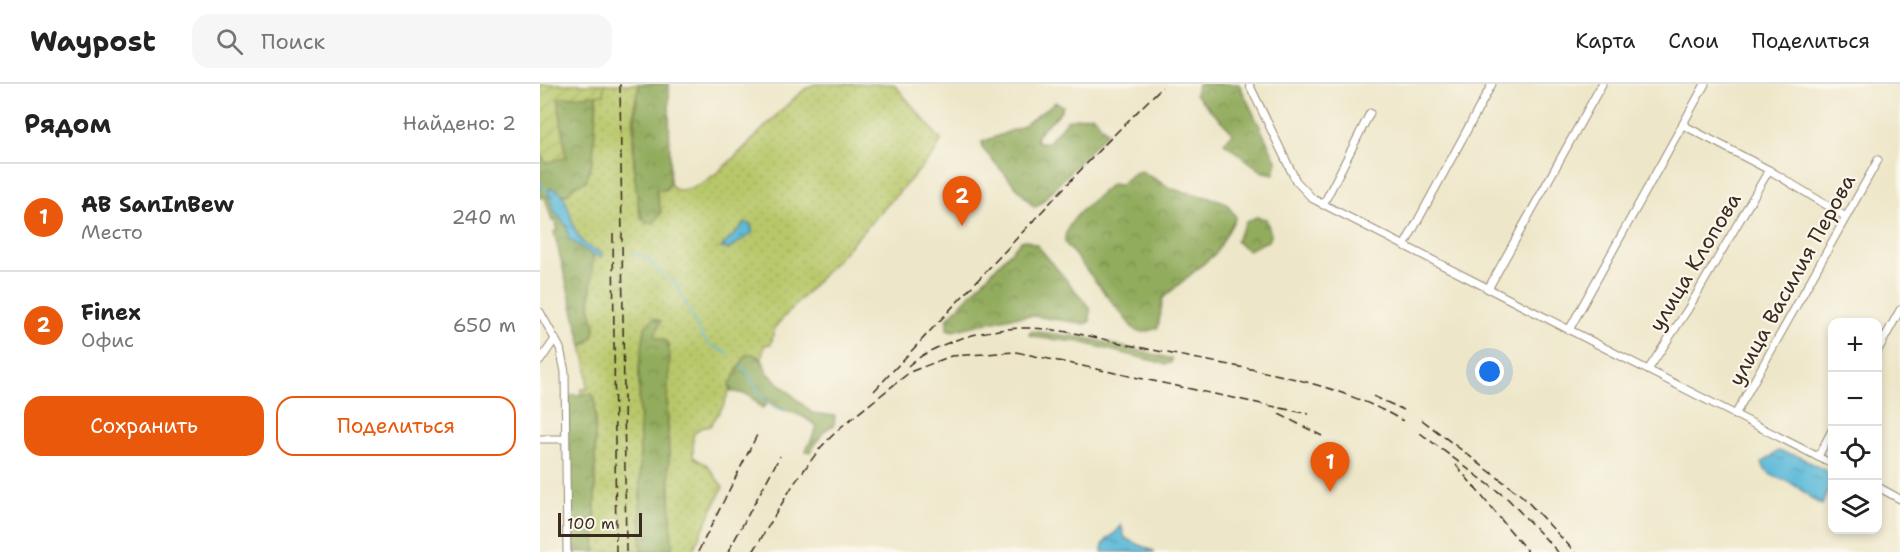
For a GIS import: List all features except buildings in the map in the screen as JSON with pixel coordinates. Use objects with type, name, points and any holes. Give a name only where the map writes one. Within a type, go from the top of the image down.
[{"type":"street","points":[[1249,84],[1296,181],[1302,190],[1323,205],[1828,462]]},
{"type":"street","points":[[1404,246],[1492,84]]},
{"type":"street","points":[[1488,289],[1602,84]]},
{"type":"street","points":[[1569,330],[1705,84]]},
{"type":"street","points":[[1323,205],[1370,113]]},
{"type":"street","points":[[1683,125],[1769,170],[1846,217]]},
{"type":"street","name":"улица Василия Перова","points":[[1736,415],[1878,160]]},
{"type":"street","name":"улица Клопова","points":[[1648,370],[1688,309],[1769,170]]},
{"type":"street","points":[[1882,343],[1900,310]]},
{"type":"street","points":[[540,312],[555,339],[564,372],[567,552]]},
{"type":"street","points":[[540,361],[555,339]]},
{"type":"street","points":[[540,439],[565,439]]},
{"type":"street","points":[[1818,457],[1828,439]]},
{"type":"street","points":[[1882,489],[1900,499]]},
{"type":"green space","points":[[540,84],[604,84],[604,94],[558,98],[566,157],[546,163],[540,153]]},
{"type":"green space","points":[[604,84],[639,84],[634,116],[633,150],[640,216],[646,223],[661,213],[656,190],[665,190],[670,183],[674,189],[690,188],[708,179],[727,164],[784,108],[815,84],[894,84],[941,140],[935,153],[775,327],[771,344],[764,345],[762,359],[758,356],[737,369],[724,405],[710,426],[700,428],[693,435],[693,457],[707,465],[723,487],[692,552],[672,552],[667,401],[669,346],[646,334],[639,369],[641,552],[595,552],[595,398],[592,394],[581,395],[581,389],[587,389],[587,367],[582,346],[589,342],[595,328],[590,305],[593,256],[577,243],[551,188],[572,187],[586,181],[593,159],[597,94],[604,94]]},
{"type":"green space","points":[[639,84],[669,84],[670,183],[665,190],[656,190],[661,213],[654,223],[646,223],[637,197],[634,134]]},
{"type":"green space","points":[[1198,84],[1239,84],[1277,162],[1274,174],[1263,172],[1224,143],[1233,133],[1195,94]]},
{"type":"green space","points":[[597,94],[593,159],[586,181],[572,187],[570,192],[564,195],[551,188],[548,192],[555,212],[566,225],[569,239],[593,255],[590,305],[595,328],[593,337],[582,346],[554,232],[558,230],[555,220],[552,221],[545,197],[540,198],[540,153],[544,160],[566,157],[558,97]]},
{"type":"green space","points":[[1056,102],[1063,106],[1061,111],[1038,134],[1036,139],[1039,143],[1049,142],[1067,120],[1092,115],[1107,132],[1039,205],[1034,207],[982,148],[982,142],[1021,127]]},
{"type":"green space","points":[[1141,171],[1172,189],[1219,200],[1227,204],[1236,217],[1216,253],[1163,298],[1158,328],[1145,332],[1136,331],[1132,327],[1065,243],[1069,227],[1089,203],[1111,184],[1120,185],[1134,173]]},
{"type":"green space","points":[[1256,217],[1266,219],[1271,234],[1268,241],[1248,250],[1236,241],[1246,222]]},
{"type":"green space","points":[[1026,240],[1037,245],[1090,308],[1090,321],[1085,324],[1034,316],[1011,317],[952,331],[947,329],[947,319],[1021,241]]},
{"type":"green space","points":[[654,318],[661,321],[654,336],[666,341],[670,354],[667,401],[672,552],[641,552],[639,369],[645,327]]},
{"type":"green space","points":[[1031,331],[1087,338],[1172,359],[1171,363],[1165,364],[1080,342],[1040,338],[1029,335]]},
{"type":"green space","points":[[753,354],[762,359],[767,372],[812,413],[835,416],[834,425],[825,430],[810,452],[806,451],[817,427],[811,421],[778,407],[766,399],[766,405],[762,408],[749,395],[731,391],[729,386],[746,355]]},
{"type":"green space","points":[[592,394],[595,398],[595,552],[571,552],[568,398],[573,395]]},
{"type":"water","points":[[551,188],[565,199],[575,230],[581,240],[589,248],[602,252],[601,257],[593,255],[569,239],[566,225],[555,212],[548,192]]},
{"type":"water","points":[[745,223],[750,224],[753,232],[729,249],[721,248]]},
{"type":"water","points":[[1778,451],[1798,456],[1828,472],[1828,491],[1822,505],[1789,482],[1767,472],[1762,463]]},
{"type":"water","points":[[1121,525],[1125,538],[1155,552],[1102,552],[1104,543]]},
{"type":"waterway","points":[[540,182],[548,192]]},
{"type":"waterway","points":[[632,253],[648,258],[662,274],[676,284],[702,337],[712,346],[728,353]]},
{"type":"waterway","points":[[742,366],[765,400],[778,409],[786,411]]},
{"type":"railway","points":[[620,84],[626,552]]},
{"type":"railway","points":[[874,391],[1105,144],[1162,87]]},
{"type":"railway","points":[[613,234],[616,552]]},
{"type":"railway","points":[[908,366],[934,349],[965,337],[997,330],[1044,329],[1284,376],[1345,394],[1403,421]]},
{"type":"railway","points":[[753,552],[793,485],[821,447],[841,427],[910,372],[951,356],[1016,352],[1309,414]]},
{"type":"railway","points":[[1373,396],[1404,410]]},
{"type":"railway","points":[[1279,414],[1322,436]]},
{"type":"railway","points":[[1422,420],[1522,496],[1575,552]]},
{"type":"railway","points":[[698,552],[758,433]]},
{"type":"railway","points":[[1420,433],[1508,499],[1558,552]]},
{"type":"railway","points":[[728,552],[780,456]]},
{"type":"railway","points":[[1456,465],[1528,552]]},
{"type":"place","name":"Finex","points":[[962,226]]},
{"type":"place","name":"AB SanInBew","points":[[1330,492]]}]
